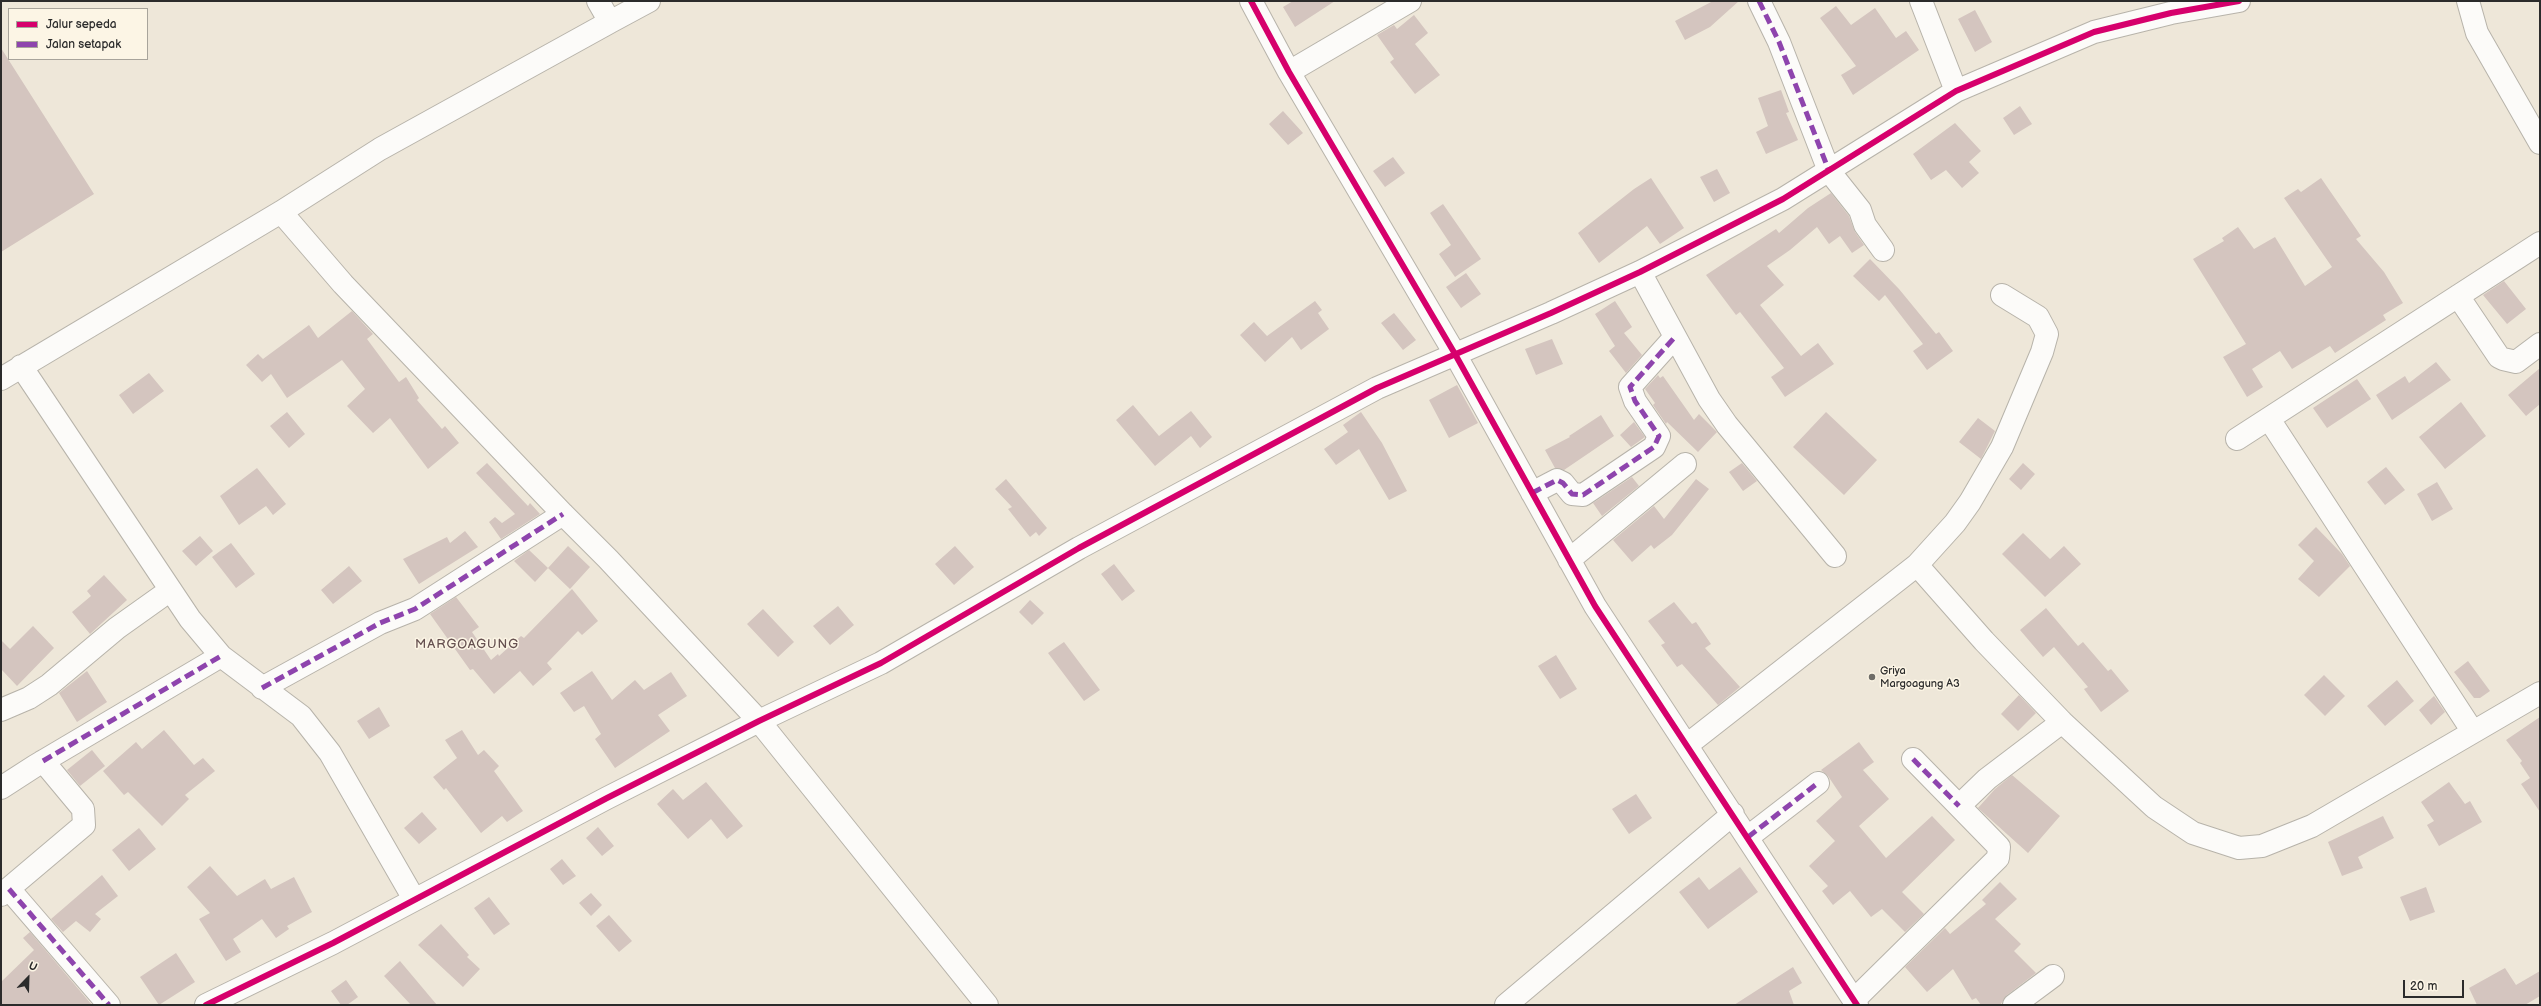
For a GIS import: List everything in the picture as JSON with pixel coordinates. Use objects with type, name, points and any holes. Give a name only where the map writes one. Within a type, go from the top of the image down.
[{"type":"street","points":[[598,1],[610,22]]},
{"type":"street","points":[[1,379],[281,212],[380,149],[649,1]]},
{"type":"street","points":[[1251,1],[1289,72],[1455,354],[1595,606],[1856,1002],[1998,858],[1999,847],[1914,759]]},
{"type":"street","points":[[1289,72],[1410,1]]},
{"type":"street","points":[[1759,1],[1779,42],[1829,171],[1860,210],[1865,225],[1883,250]]},
{"type":"street","points":[[1921,1],[1956,90]]},
{"type":"street","points":[[206,1005],[333,943],[414,899],[759,721],[881,663],[1079,548],[1377,388],[1640,272],[1783,199],[1956,90],[2094,32],[2171,13],[2239,1]]},
{"type":"street","points":[[2468,1],[2477,33],[2540,142]]},
{"type":"street","points":[[281,212],[343,284],[562,514],[608,559],[759,721],[987,1005]]},
{"type":"street","points":[[2237,440],[2540,243]]},
{"type":"street","points":[[1640,272],[1674,338],[1709,399],[1727,425],[1834,556]]},
{"type":"street","points":[[1687,746],[1917,565],[1955,523],[1980,486],[2002,447],[2042,352],[2046,334],[2044,325],[2038,317],[2002,295]]},
{"type":"street","points":[[2458,296],[2499,356],[2503,359],[2516,362],[2540,344]]},
{"type":"street","points":[[1532,493],[1557,480],[1563,483],[1572,494],[1583,495],[1654,447],[1659,436],[1635,401],[1630,387],[1674,338]]},
{"type":"street","points":[[21,366],[169,591],[221,656],[301,716],[330,753],[414,899]]},
{"type":"street","points":[[2269,419],[2473,732]]},
{"type":"street","points":[[1569,560],[1685,464]]},
{"type":"street","points":[[262,688],[380,623],[415,609],[562,514]]},
{"type":"street","points":[[1917,565],[1984,641],[2062,722],[2154,807],[2193,833],[2239,848],[2262,846],[2312,826],[2540,693]]},
{"type":"street","points":[[1,710],[15,705],[49,685],[117,628],[169,591]]},
{"type":"street","points":[[1,788],[221,656]]},
{"type":"street","points":[[1959,806],[1987,779],[2062,722]]},
{"type":"street","points":[[43,762],[83,809],[85,822],[5,892],[110,1005]]},
{"type":"street","points":[[1748,837],[1818,783]]},
{"type":"street","points":[[1506,1005],[1733,814]]},
{"type":"street","points":[[2014,1005],[2053,976]]},
{"type":"building","points":[[1293,1],[1335,1],[1295,27],[1283,7]]},
{"type":"building","points":[[1713,1],[1739,1],[1710,27],[1685,40],[1675,21]]},
{"type":"building","points":[[1836,6],[1851,25],[1875,8],[1896,38],[1906,31],[1919,50],[1853,95],[1841,75],[1856,66],[1820,18]]},
{"type":"building","points":[[1975,10],[1992,42],[1975,52],[1958,19]]},
{"type":"building","points":[[1414,15],[1428,33],[1415,44],[1440,75],[1415,94],[1390,62],[1394,59],[1377,35],[1394,25],[1397,29]]},
{"type":"building","points":[[1,48],[94,194],[1,252]]},
{"type":"building","points":[[1781,90],[1789,112],[1786,113],[1798,140],[1766,154],[1756,132],[1768,126],[1758,98]]},
{"type":"building","points":[[2020,106],[2032,124],[2014,135],[2003,118]]},
{"type":"building","points":[[1283,111],[1303,133],[1288,145],[1269,124]]},
{"type":"building","points":[[1955,123],[1981,151],[1969,162],[1979,173],[1962,188],[1946,170],[1931,180],[1913,154]]},
{"type":"building","points":[[1393,157],[1405,173],[1385,187],[1373,171]]},
{"type":"building","points":[[1717,169],[1730,193],[1714,202],[1700,177]]},
{"type":"building","points":[[1651,178],[1684,228],[1660,244],[1647,226],[1599,263],[1578,233],[1634,189]]},
{"type":"building","points":[[2321,178],[2361,236],[2356,239],[2384,272],[2403,303],[2383,315],[2386,320],[2335,353],[2330,346],[2292,369],[2280,351],[2252,369],[2263,387],[2247,397],[2223,357],[2246,344],[2193,259],[2224,241],[2222,238],[2238,227],[2254,249],[2275,237],[2305,286],[2332,267],[2284,198],[2298,189],[2301,192]]},
{"type":"building","points":[[1831,193],[1849,216],[1855,232],[1864,245],[1852,253],[1840,236],[1829,244],[1817,227],[1790,250],[1767,266],[1784,285],[1760,305],[1801,356],[1818,343],[1834,364],[1785,397],[1771,377],[1784,368],[1740,312],[1736,315],[1706,275],[1776,229],[1779,233],[1808,208]]},
{"type":"building","points":[[1443,204],[1481,259],[1455,277],[1439,254],[1451,245],[1430,213]]},
{"type":"building","points":[[1870,259],[1899,289],[1936,334],[1939,332],[1953,351],[1927,370],[1913,351],[1923,344],[1885,295],[1879,301],[1853,276]]},
{"type":"building","points":[[1466,273],[1481,294],[1461,308],[1446,287]]},
{"type":"building","points":[[2504,281],[2526,309],[2507,324],[2483,295]]},
{"type":"building","points":[[1315,301],[1322,310],[1318,313],[1329,329],[1301,350],[1292,337],[1265,362],[1240,335],[1254,322],[1267,336]]},
{"type":"building","points":[[1615,301],[1632,327],[1624,333],[1642,355],[1626,373],[1609,351],[1615,346],[1595,314]]},
{"type":"building","points":[[352,311],[373,334],[367,339],[399,382],[406,377],[419,398],[417,400],[442,429],[445,426],[459,443],[428,469],[390,418],[373,433],[347,406],[365,389],[342,360],[287,398],[271,374],[262,382],[246,365],[258,354],[263,359],[309,325],[318,338]]},
{"type":"building","points":[[1394,313],[1416,340],[1403,350],[1381,323]]},
{"type":"building","points":[[1552,339],[1563,364],[1536,375],[1525,349]]},
{"type":"building","points":[[2436,362],[2451,380],[2392,420],[2376,395],[2405,376],[2409,383]]},
{"type":"building","points":[[2540,368],[2540,404],[2526,416],[2508,395]]},
{"type":"building","points":[[149,373],[164,391],[133,414],[119,395]]},
{"type":"building","points":[[1658,375],[1660,378],[1663,376],[1694,420],[1699,414],[1717,432],[1698,452],[1667,422],[1666,424],[1653,405],[1655,403],[1645,389]]},
{"type":"building","points":[[2357,379],[2371,399],[2327,428],[2313,408]]},
{"type":"building","points":[[1457,385],[1478,423],[1449,438],[1429,400]]},
{"type":"building","points":[[2461,402],[2486,436],[2445,469],[2419,437]]},
{"type":"building","points":[[1133,405],[1159,436],[1191,411],[1212,437],[1200,448],[1191,436],[1155,466],[1116,420]]},
{"type":"building","points":[[287,412],[305,434],[289,448],[270,426]]},
{"type":"building","points":[[1361,412],[1382,443],[1407,491],[1389,500],[1359,449],[1336,465],[1324,449],[1348,432],[1343,425]]},
{"type":"building","points":[[1826,412],[1877,460],[1844,495],[1793,447]]},
{"type":"building","points":[[1601,415],[1614,436],[1564,470],[1555,468],[1545,450],[1570,437],[1569,436]]},
{"type":"building","points":[[1978,418],[1995,431],[1981,459],[1959,442]]},
{"type":"building","points":[[1634,422],[1645,437],[1631,447],[1620,435]]},
{"type":"building","points":[[487,463],[528,506],[530,503],[540,514],[501,539],[489,522],[495,517],[502,523],[515,514],[476,473]]},
{"type":"building","points":[[1742,463],[1757,481],[1743,491],[1729,472]]},
{"type":"building","points":[[2023,463],[2035,474],[2021,490],[2009,479]]},
{"type":"building","points":[[2386,467],[2405,490],[2385,505],[2367,482]]},
{"type":"building","points":[[257,468],[286,504],[273,515],[266,506],[239,525],[220,496]]},
{"type":"building","points":[[1632,477],[1639,486],[1602,516],[1593,503]]},
{"type":"building","points":[[1006,479],[1047,528],[1039,536],[1036,532],[1030,537],[1008,509],[1012,507],[995,489]]},
{"type":"building","points":[[1696,479],[1709,489],[1672,535],[1654,549],[1651,545],[1632,562],[1613,540],[1654,506],[1664,519]]},
{"type":"building","points":[[2437,482],[2453,509],[2432,521],[2417,494]]},
{"type":"building","points":[[2316,527],[2342,554],[2350,566],[2319,597],[2298,579],[2314,561],[2298,545]]},
{"type":"building","points":[[465,531],[478,547],[419,584],[403,559],[447,537],[450,543]]},
{"type":"building","points":[[2023,533],[2050,559],[2064,546],[2081,564],[2045,597],[2002,554]]},
{"type":"building","points":[[200,536],[213,551],[196,566],[182,551]]},
{"type":"building","points":[[231,543],[255,574],[236,588],[212,557]]},
{"type":"building","points":[[568,546],[590,567],[570,589],[548,568]]},
{"type":"building","points":[[955,546],[974,567],[954,585],[935,564]]},
{"type":"building","points":[[529,550],[548,568],[535,582],[514,561]]},
{"type":"building","points":[[1114,564],[1135,591],[1122,601],[1101,574]]},
{"type":"building","points":[[349,566],[362,581],[333,604],[321,590]]},
{"type":"building","points":[[104,575],[127,600],[90,634],[72,612],[91,596],[87,591]]},
{"type":"building","points":[[572,589],[598,621],[582,635],[578,631],[547,663],[552,669],[533,686],[520,671],[494,694],[473,669],[470,670],[430,614],[456,597],[479,627],[472,632],[491,660],[498,654],[499,656],[521,636],[524,638]]},
{"type":"building","points":[[1030,600],[1044,613],[1032,625],[1019,612]]},
{"type":"building","points":[[1674,602],[1692,624],[1696,622],[1711,644],[1705,648],[1740,687],[1718,705],[1682,664],[1677,667],[1661,645],[1665,643],[1648,621]]},
{"type":"building","points":[[838,606],[854,625],[830,645],[813,626]]},
{"type":"building","points":[[2046,608],[2078,646],[2083,642],[2108,671],[2111,669],[2129,691],[2101,712],[2084,689],[2088,687],[2054,647],[2043,657],[2020,630]]},
{"type":"building","points":[[763,609],[794,642],[778,657],[747,624]]},
{"type":"building","points":[[33,626],[54,648],[17,686],[1,669],[1,640],[10,649]]},
{"type":"building","points":[[1064,642],[1100,690],[1084,701],[1048,653]]},
{"type":"building","points":[[1556,655],[1577,689],[1560,699],[1538,666]]},
{"type":"building","points":[[2468,661],[2490,691],[2480,698],[2474,698],[2454,672]]},
{"type":"building","points":[[87,671],[107,702],[77,722],[59,693]]},
{"type":"building","points":[[592,671],[612,700],[635,680],[644,690],[671,672],[687,696],[658,715],[670,731],[615,768],[595,739],[601,734],[584,706],[574,712],[560,693]]},
{"type":"building","points":[[2324,675],[2345,696],[2325,716],[2304,695]]},
{"type":"building","points":[[2397,680],[2414,701],[2385,726],[2367,706]]},
{"type":"building","points":[[2019,695],[2036,713],[2018,731],[2001,714]]},
{"type":"building","points":[[2434,696],[2445,712],[2431,725],[2419,710]]},
{"type":"building","points":[[379,707],[390,726],[369,739],[357,721]]},
{"type":"building","points":[[2540,717],[2540,812],[2521,784],[2530,778],[2520,763],[2522,761],[2506,740]]},
{"type":"building","points":[[164,730],[194,765],[203,758],[215,771],[185,795],[189,799],[162,826],[128,792],[124,795],[103,771],[136,742],[142,749]]},
{"type":"building","points":[[462,730],[478,755],[484,750],[499,766],[494,771],[523,811],[507,822],[502,816],[481,833],[446,788],[444,790],[433,777],[457,758],[445,740]]},
{"type":"building","points":[[1859,742],[1874,762],[1863,770],[1889,799],[1859,826],[1886,858],[1932,816],[1955,840],[1902,892],[1924,914],[1905,932],[1882,909],[1871,917],[1850,891],[1833,905],[1822,891],[1828,886],[1809,866],[1835,841],[1816,821],[1842,797],[1828,776],[1821,770]]},
{"type":"building","points":[[92,750],[105,766],[80,786],[67,770]]},
{"type":"building","points":[[2012,775],[2060,816],[2028,853],[1978,808],[1995,789]]},
{"type":"building","points":[[706,782],[743,826],[727,839],[711,819],[688,839],[657,804],[673,789],[683,800]]},
{"type":"building","points":[[2449,782],[2465,804],[2470,801],[2482,822],[2439,846],[2427,825],[2434,821],[2421,802]]},
{"type":"building","points":[[1636,794],[1652,818],[1629,834],[1612,809]]},
{"type":"building","points":[[422,812],[437,829],[419,844],[404,828]]},
{"type":"building","points":[[2383,816],[2394,838],[2358,857],[2363,868],[2342,876],[2328,842]]},
{"type":"building","points":[[598,827],[614,846],[602,856],[586,838]]},
{"type":"building","points":[[139,828],[156,849],[129,871],[112,850]]},
{"type":"building","points":[[562,859],[576,876],[563,885],[550,869]]},
{"type":"building","points":[[210,866],[237,896],[265,879],[271,889],[294,877],[312,912],[287,926],[289,929],[276,938],[262,919],[233,939],[241,952],[226,961],[199,919],[210,913],[187,887]]},
{"type":"building","points":[[1740,867],[1758,892],[1708,929],[1679,892],[1699,877],[1709,890]]},
{"type":"building","points":[[102,875],[118,896],[95,914],[101,919],[90,932],[76,921],[63,932],[51,919]]},
{"type":"building","points":[[2000,882],[2017,899],[1995,919],[2021,944],[2014,951],[2036,973],[2007,995],[2000,1005],[1981,1005],[1976,998],[1972,1000],[1953,969],[1927,992],[1905,967],[1945,928],[1950,934],[1986,904],[1982,900]]},
{"type":"building","points":[[2426,887],[2435,912],[2410,921],[2400,897]]},
{"type":"building","points":[[591,893],[602,905],[591,916],[579,903]]},
{"type":"building","points":[[489,897],[510,924],[494,935],[474,908]]},
{"type":"building","points":[[609,915],[632,941],[619,952],[596,926]]},
{"type":"building","points":[[441,924],[469,955],[467,957],[480,969],[463,987],[418,945]]},
{"type":"building","points":[[30,932],[92,1005],[1,1005],[1,982],[34,950],[23,938]]},
{"type":"building","points":[[176,953],[195,982],[159,1005],[140,977]]},
{"type":"building","points":[[400,961],[437,1005],[411,1005],[384,976]]},
{"type":"building","points":[[1793,967],[1802,983],[1789,991],[1794,1005],[1734,1005]]},
{"type":"building","points":[[2505,968],[2516,985],[2540,971],[2540,996],[2525,1005],[2477,1005],[2469,988]]},
{"type":"building","points":[[346,980],[358,997],[347,1005],[341,1005],[331,991]]},
{"type":"marked path","points":[[1759,1],[1779,42],[1829,171]]},
{"type":"marked path","points":[[1532,493],[1557,480],[1563,483],[1572,494],[1583,495],[1654,447],[1659,436],[1635,401],[1630,387],[1674,338]]},
{"type":"marked path","points":[[262,688],[380,623],[415,609],[563,514]]},
{"type":"marked path","points":[[43,761],[221,656]]},
{"type":"marked path","points":[[1913,759],[1959,806]]},
{"type":"marked path","points":[[1748,837],[1818,783]]},
{"type":"marked path","points":[[9,889],[109,1005]]},
{"type":"cycle path","points":[[1251,1],[1289,72],[1455,354],[1595,606],[1857,1005]]},
{"type":"cycle path","points":[[206,1005],[333,943],[607,798],[759,721],[881,663],[1079,548],[1377,388],[1551,313],[1640,272],[1783,199],[1956,91],[2094,32],[2171,13],[2239,1]]},
{"type":"place","name":"Griya Margoagung A3","points":[[1872,677]]},
{"type":"district","name":"MARGOAGUNG","points":[[467,645]]}]
